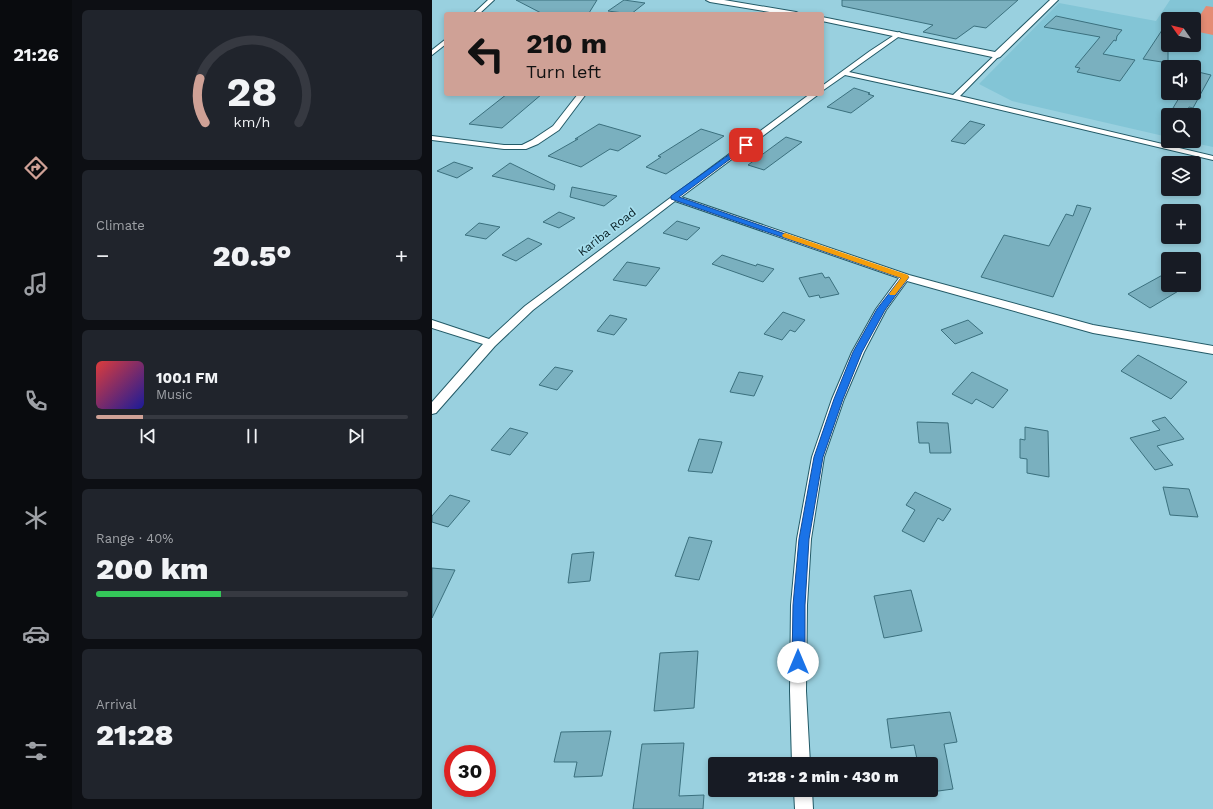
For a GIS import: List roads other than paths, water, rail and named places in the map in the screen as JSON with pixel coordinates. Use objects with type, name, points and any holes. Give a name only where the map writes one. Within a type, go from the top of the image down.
[{"type":"street","points":[[478,12],[491,0]]},
{"type":"street","points":[[710,0],[784,12]]},
{"type":"street","points":[[955,97],[997,54],[1054,0]]},
{"type":"street","points":[[824,19],[997,54]]},
{"type":"street","points":[[824,88],[899,34]]},
{"type":"street","points":[[432,53],[444,43]]},
{"type":"street","points":[[432,46],[440,46]]},
{"type":"street","points":[[844,73],[955,97],[1213,158]]},
{"type":"street","points":[[432,138],[504,147],[523,147],[535,142],[556,128],[580,96]]},
{"type":"street","name":"Kariba Road","points":[[432,410],[492,343],[529,308],[812,96]]},
{"type":"street","points":[[674,198],[905,277],[1093,329],[1213,350]]},
{"type":"street","points":[[801,757],[798,691],[799,605],[804,539],[818,457],[838,399],[858,352],[881,309],[905,277]]},
{"type":"street","points":[[432,324],[492,343]]},
{"type":"street","points":[[803,797],[804,809]]}]
